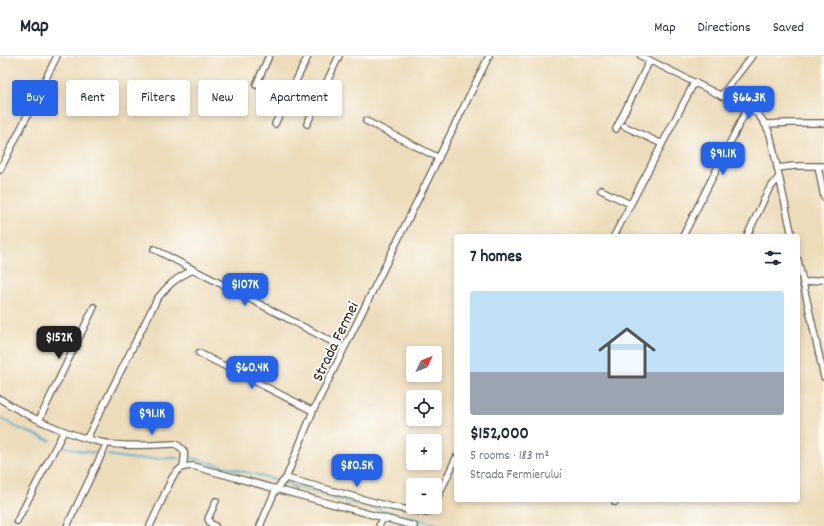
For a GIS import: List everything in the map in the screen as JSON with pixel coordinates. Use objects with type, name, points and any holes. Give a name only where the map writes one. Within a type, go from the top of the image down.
[{"type":"street","points":[[0,170],[58,56]]},
{"type":"street","points":[[258,80],[270,56]]},
{"type":"street","points":[[275,124],[308,56]]},
{"type":"street","points":[[307,124],[339,56]]},
{"type":"street","name":"Strada Fermei","points":[[260,526],[279,487],[286,478],[313,411],[489,56]]},
{"type":"street","points":[[641,56],[756,113],[766,124],[772,141],[792,234]]},
{"type":"street","points":[[721,96],[752,56]]},
{"type":"street","points":[[616,129],[650,60]]},
{"type":"street","points":[[615,234],[694,83]]},
{"type":"street","points":[[684,234],[747,109]]},
{"type":"street","points":[[366,121],[439,158]]},
{"type":"street","points":[[766,124],[824,124]]},
{"type":"street","points":[[624,126],[662,144]]},
{"type":"street","points":[[777,168],[821,166],[824,197]]},
{"type":"street","points":[[748,234],[768,191],[779,177]]},
{"type":"street","points":[[601,190],[630,204]]},
{"type":"street","points":[[154,249],[344,348]]},
{"type":"street","points":[[800,269],[824,377]]},
{"type":"street","points":[[87,438],[157,298],[169,284],[193,270]]},
{"type":"street","points":[[803,282],[824,279]]},
{"type":"street","points":[[39,420],[94,307]]},
{"type":"street","points":[[817,344],[824,343]]},
{"type":"street","points":[[199,353],[313,411]]},
{"type":"street","points":[[0,399],[30,416],[64,431],[107,444],[175,444],[182,448],[185,452],[183,466]]},
{"type":"street","points":[[16,521],[64,431]]},
{"type":"street","points":[[67,526],[107,444]]},
{"type":"street","points":[[442,488],[454,462]]},
{"type":"street","points":[[150,526],[172,478],[176,471],[183,466],[193,466],[279,487],[414,526]]},
{"type":"street","points":[[286,478],[392,507],[406,509]]},
{"type":"street","points":[[216,501],[208,519],[210,523],[216,526]]},
{"type":"street","points":[[379,526],[383,518]]},
{"type":"waterway","points":[[0,418],[18,428],[51,441]]},
{"type":"waterway","points":[[63,446],[80,451],[96,453]]},
{"type":"waterway","points":[[108,455],[134,459],[178,458]]},
{"type":"waterway","points":[[191,458],[277,480],[337,499],[445,526]]}]
